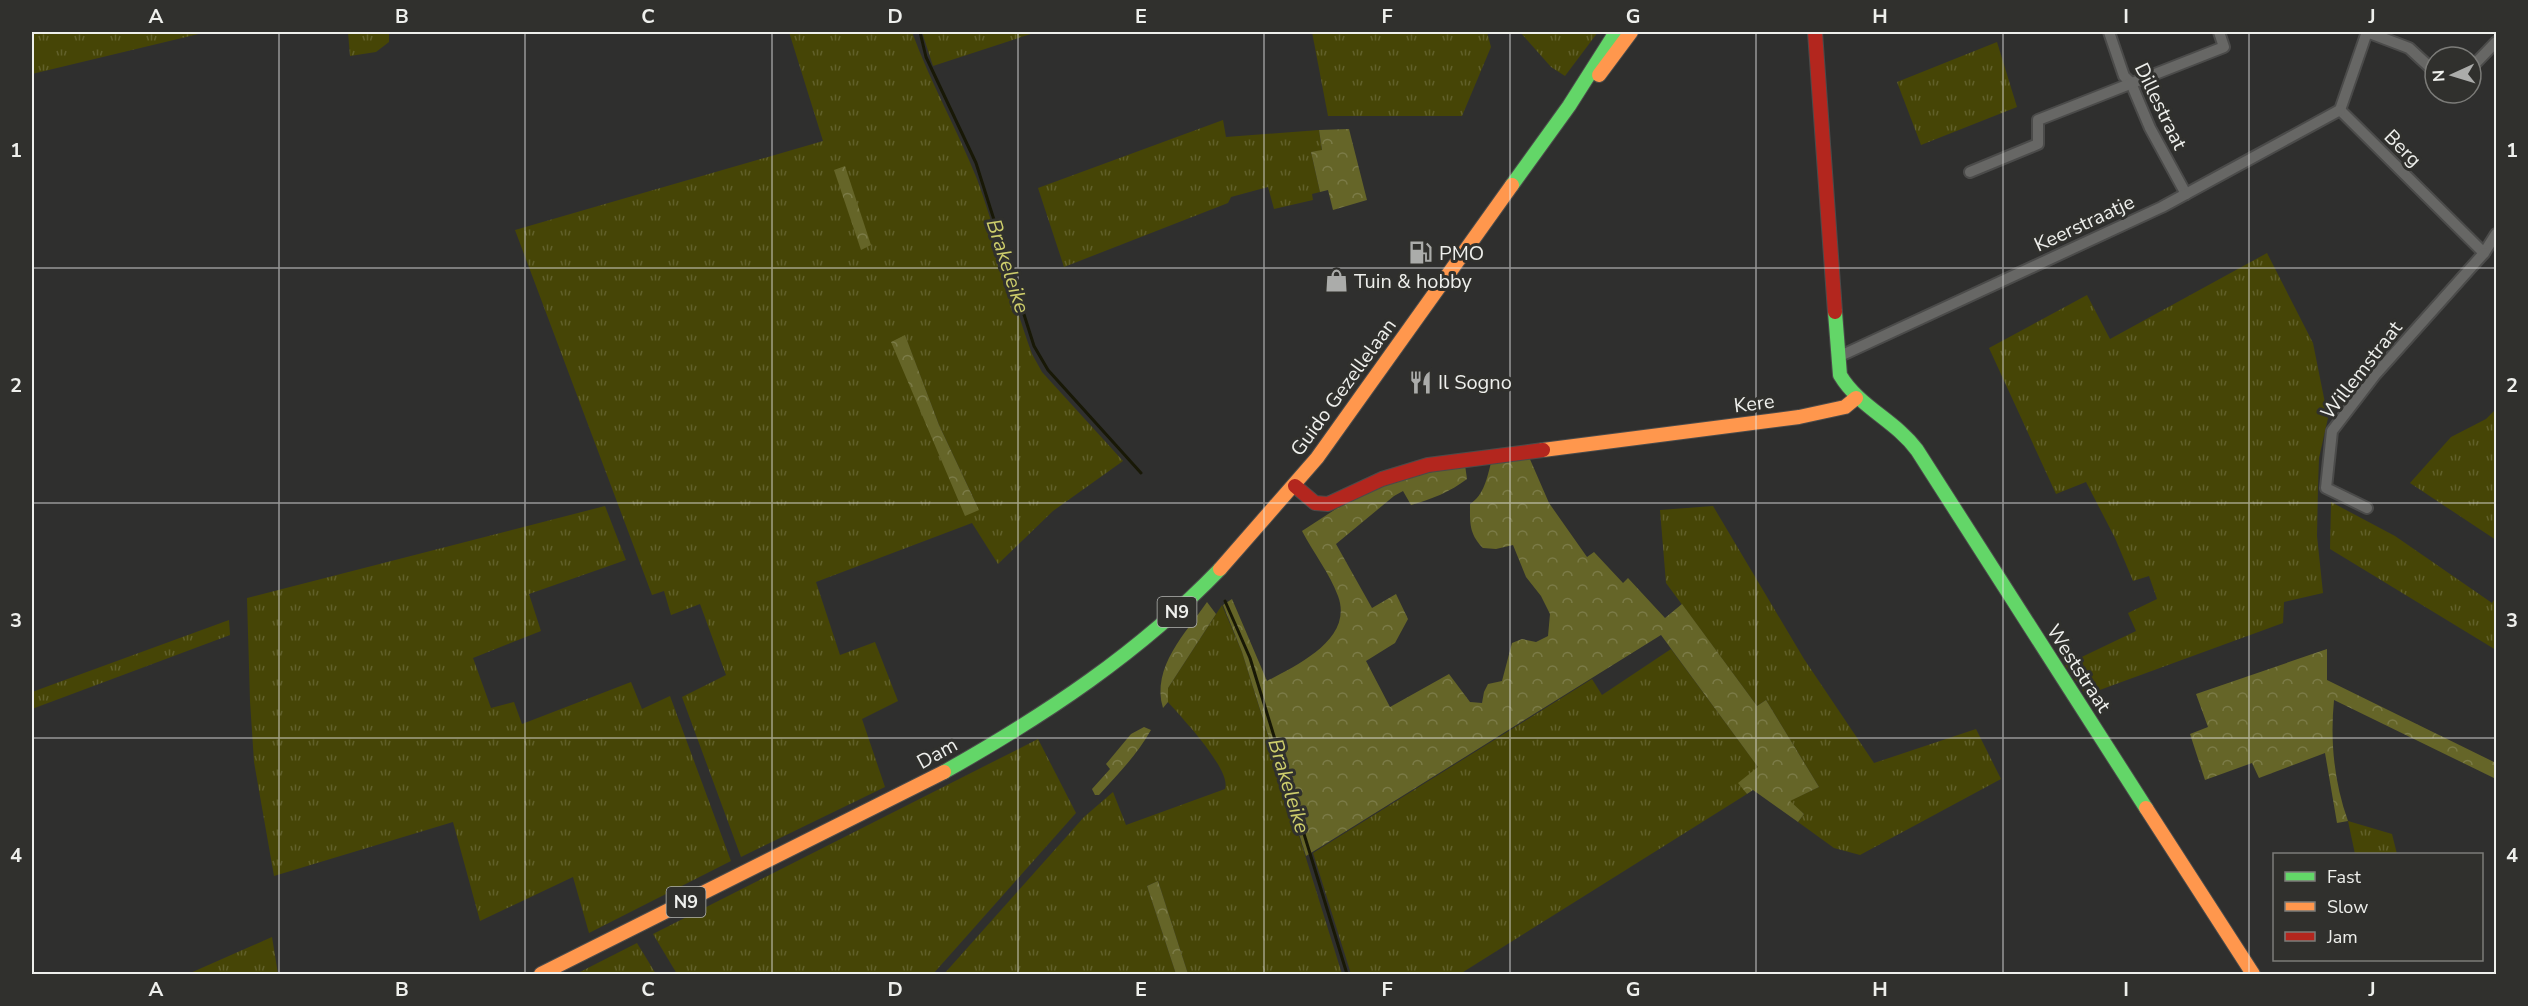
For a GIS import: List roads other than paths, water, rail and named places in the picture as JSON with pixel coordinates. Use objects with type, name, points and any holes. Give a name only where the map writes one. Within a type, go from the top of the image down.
[{"type":"street","name":"Guido Gezellelaan","points":[[1295,486],[1569,106],[1616,32]]},
{"type":"street","name":"Guido Gezellelaan","points":[[1569,106],[1583,94],[1632,32]]},
{"type":"street","points":[[1815,32],[1823,170],[1840,375],[1846,387],[1856,398]]},
{"type":"street","name":"Dillestraat","points":[[2109,32],[2124,76],[2132,83],[2150,128],[2186,194]]},
{"type":"street","points":[[1970,172],[2038,144],[2038,120],[2224,46],[2218,32]]},
{"type":"street","points":[[2340,110],[2367,32],[2409,48],[2423,61]]},
{"type":"street","points":[[2483,56],[2496,42]]},
{"type":"street","name":"Keerstraatje","points":[[1838,357],[2186,194],[2340,110]]},
{"type":"street","name":"Berg","points":[[2340,110],[2484,253]]},
{"type":"street","points":[[2484,253],[2496,234]]},
{"type":"street","name":"Willemstraat","points":[[2367,508],[2326,488],[2332,431],[2375,375],[2484,253]]},
{"type":"street","name":"Kere","points":[[1295,486],[1315,503],[1328,504],[1365,485],[1428,465],[1799,417],[1845,407],[1856,398]]},
{"type":"street","name":"Weststraat","points":[[1856,398],[1899,430],[1922,458],[2253,975]]},
{"type":"street","name":"Dam","points":[[542,975],[918,785],[1018,730],[1118,660],[1180,609],[1232,557],[1295,486]]},
{"type":"waterway","name":"Brakeleike","points":[[920,32],[926,57],[976,163],[1034,346],[1048,370],[1141,473]]},
{"type":"waterway","name":"Brakeleike","points":[[1225,601],[1250,658],[1347,974]]},
{"type":"place","name":"PMO","points":[[1421,253]]},
{"type":"place","name":"Tuin & hobby","points":[[1336,281]]},
{"type":"place","name":"Il Sogno","points":[[1420,382]]}]
